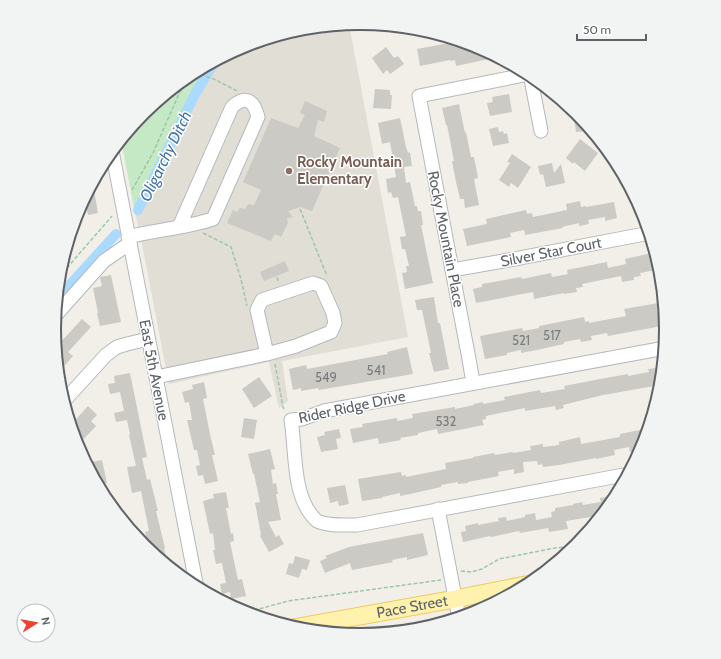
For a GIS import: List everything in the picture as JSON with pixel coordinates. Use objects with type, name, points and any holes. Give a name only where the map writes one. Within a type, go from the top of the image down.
[{"type":"main road","name":"Pace Street","points":[[311,624],[512,588]]},
{"type":"street","name":"Rocky Mountain Place","points":[[473,383],[419,96],[520,76]]},
{"type":"street","points":[[531,83],[541,131]]},
{"type":"street","points":[[62,308],[104,262],[129,240],[179,227],[198,224],[213,218],[258,117],[256,108],[252,102],[245,100],[237,102],[232,107],[179,227]]},
{"type":"street","name":"East 5th Avenue","points":[[114,160],[195,580]]},
{"type":"street","name":"Silver Star Court","points":[[452,270],[644,234]]},
{"type":"street","points":[[156,377],[270,353],[296,346],[331,332],[335,323],[333,313],[321,286],[313,283],[262,300],[257,310],[270,353]]},
{"type":"street","points":[[69,397],[106,355],[117,347],[148,339]]},
{"type":"street","name":"Rider Ridge Drive","points":[[622,475],[357,525],[336,525],[316,521],[308,512],[302,497],[295,461],[291,420],[302,419],[324,411],[659,349]]},
{"type":"street","points":[[438,509],[458,613]]},
{"type":"path","points":[[203,75],[216,80],[238,92]]},
{"type":"path","points":[[300,209],[328,281]]},
{"type":"path","points":[[201,232],[231,247],[241,279],[248,310]]},
{"type":"path","points":[[276,277],[280,284]]},
{"type":"path","points":[[270,353],[283,408],[291,420]]},
{"type":"path","points":[[459,570],[471,572],[482,569],[499,559],[566,547]]},
{"type":"path","points":[[255,610],[288,601],[441,580]]},
{"type":"shaded area","points":[[350,31],[408,337],[282,361],[288,401],[279,408],[269,362],[169,384],[135,213],[194,96],[209,71],[246,53],[283,40],[321,33]]},
{"type":"green space","points":[[209,71],[194,96],[135,213],[122,148],[135,132],[163,104],[194,80]]},
{"type":"building","points":[[448,43],[489,59],[456,66],[455,60],[450,60],[420,66],[417,49]]},
{"type":"building","points":[[386,47],[394,58],[398,56],[404,64],[390,74],[387,70],[383,74],[372,58]]},
{"type":"building","points":[[375,89],[390,90],[390,95],[392,95],[391,109],[373,108]]},
{"type":"building","points":[[509,94],[512,112],[490,116],[487,103],[493,102],[492,97]]},
{"type":"building","points":[[305,101],[327,111],[324,122],[318,120],[314,136],[340,148],[312,211],[301,207],[288,211],[293,217],[287,218],[288,223],[281,237],[275,234],[271,241],[227,223],[233,210],[237,212],[240,208],[245,209],[248,204],[254,205],[261,190],[243,182],[271,118],[298,128],[305,115],[300,113]]},
{"type":"building","points":[[459,104],[471,157],[474,157],[478,178],[474,179],[479,205],[465,208],[464,199],[460,199],[456,182],[452,161],[454,161],[442,108]]},
{"type":"building","points":[[400,118],[406,147],[408,153],[410,152],[412,166],[404,167],[406,183],[410,182],[415,206],[417,206],[418,211],[421,211],[423,225],[421,225],[433,283],[405,289],[402,273],[407,272],[406,266],[409,266],[405,249],[402,249],[400,237],[406,236],[398,197],[393,198],[391,192],[388,193],[386,179],[396,177],[390,142],[382,144],[378,123]]},
{"type":"building","points":[[574,120],[585,131],[576,132]]},
{"type":"building","points":[[498,127],[499,132],[503,131],[504,134],[507,133],[509,143],[493,146],[489,129]]},
{"type":"building","points":[[580,139],[598,153],[585,171],[574,162],[573,164],[566,158]]},
{"type":"building","points":[[512,154],[531,167],[518,188],[511,183],[509,187],[499,180],[510,163],[507,162]]},
{"type":"building","points":[[552,163],[554,173],[561,164],[565,183],[546,187],[543,174],[540,175],[538,166]]},
{"type":"building","points":[[94,192],[98,213],[88,215],[87,209]]},
{"type":"building","points":[[580,201],[581,207],[614,202],[617,218],[605,221],[605,217],[588,220],[589,224],[579,226],[579,223],[562,227],[563,228],[525,235],[524,230],[510,233],[511,237],[467,246],[463,229],[487,224],[486,219],[526,210],[527,214],[532,213],[533,217],[567,210],[566,204]]},
{"type":"building","points":[[650,253],[654,270],[640,273],[641,276],[634,277],[634,280],[622,282],[621,276],[582,284],[583,287],[576,288],[577,292],[534,299],[533,292],[476,303],[473,289],[482,287],[482,284],[521,277],[522,279],[551,273],[552,277],[568,274],[567,270],[607,262],[608,268],[626,264],[625,259]]},
{"type":"building","points":[[285,261],[289,271],[264,281],[260,272]]},
{"type":"building","points":[[111,275],[121,322],[100,326],[93,288],[102,286],[100,277]]},
{"type":"building","points":[[434,297],[438,323],[440,323],[449,369],[434,372],[429,353],[431,353],[422,310],[417,310],[415,300]]},
{"type":"building","points":[[658,303],[660,326],[608,336],[607,333],[591,336],[592,340],[581,342],[580,339],[537,350],[521,353],[521,350],[507,353],[507,355],[485,359],[480,336],[522,328],[523,331],[539,328],[539,326],[584,317],[585,322],[589,321],[589,323],[626,316],[624,309]]},
{"type":"building","points":[[82,319],[91,327],[68,352],[73,356],[64,366],[62,341]]},
{"type":"building","points":[[407,347],[413,374],[319,390],[318,388],[301,391],[301,388],[293,390],[289,369],[306,365],[307,369],[388,354],[387,352]]},
{"type":"building","points":[[657,368],[654,386],[603,395],[563,405],[564,408],[556,410],[555,406],[525,411],[525,408],[486,416],[486,419],[482,420],[484,425],[438,434],[437,429],[418,433],[418,435],[400,438],[401,440],[379,444],[378,438],[353,443],[350,429],[363,427],[362,424],[397,418],[397,421],[413,418],[412,414],[455,407],[455,409],[483,402],[483,404],[505,400],[504,397],[540,390],[541,393],[565,389],[564,386],[628,374],[628,376],[649,372],[648,369]]},
{"type":"building","points":[[130,373],[147,457],[142,458],[147,480],[150,479],[158,511],[156,511],[166,557],[146,538],[145,532],[149,531],[141,491],[132,493],[127,467],[136,466],[127,420],[116,422],[114,413],[124,411],[120,392],[110,394],[108,384],[115,383],[114,376]]},
{"type":"building","points":[[259,377],[272,396],[254,408],[242,389]]},
{"type":"building","points":[[204,382],[207,398],[203,399],[215,455],[212,455],[218,481],[205,484],[203,475],[198,476],[196,466],[200,465],[197,450],[194,450],[187,420],[192,420],[189,402],[185,403],[182,392],[193,389],[192,385]]},
{"type":"building","points":[[88,406],[97,415],[91,421],[96,426],[83,440],[75,420]]},
{"type":"building","points":[[244,418],[257,420],[254,439],[241,437]]},
{"type":"building","points":[[339,429],[341,438],[336,439],[338,449],[321,452],[317,437],[325,435],[324,432]]},
{"type":"building","points":[[643,429],[634,451],[630,452],[629,447],[614,450],[615,455],[543,467],[542,464],[538,465],[537,461],[523,462],[524,472],[514,474],[514,469],[498,472],[499,476],[468,483],[458,484],[458,482],[400,496],[400,493],[362,501],[358,479],[401,472],[402,476],[406,475],[406,477],[446,469],[445,463],[473,457],[494,453],[495,455],[531,450],[530,446],[543,444],[543,447],[559,445],[559,442],[580,437],[581,444],[620,437],[620,434]]},
{"type":"building","points":[[270,449],[275,469],[271,470],[273,484],[276,483],[278,494],[276,494],[281,520],[268,522],[276,537],[279,535],[284,544],[269,552],[260,536],[255,503],[260,502],[248,454]]},
{"type":"building","points":[[102,460],[107,483],[104,484],[92,462]]},
{"type":"building","points":[[345,485],[349,504],[339,506],[338,501],[330,503],[327,488]]},
{"type":"building","points":[[226,492],[229,508],[226,508],[231,534],[233,533],[234,541],[230,542],[238,580],[242,579],[246,596],[231,599],[230,592],[222,594],[220,584],[226,583],[222,563],[216,564],[213,550],[215,550],[213,533],[210,534],[203,501],[214,498],[213,494]]},
{"type":"building","points":[[610,496],[594,516],[566,521],[568,529],[549,532],[548,528],[520,533],[519,531],[463,542],[461,532],[466,531],[465,526],[499,521],[498,518],[506,517],[507,521],[535,513],[536,520],[552,517],[551,512],[555,511],[555,508],[582,502],[583,505],[601,502],[600,498]]},
{"type":"building","points":[[423,533],[428,555],[407,560],[407,557],[392,560],[393,562],[352,570],[350,563],[325,573],[320,561],[327,558],[325,556],[349,547]]},
{"type":"building","points":[[295,556],[310,560],[307,570],[302,569],[299,578],[286,574],[289,563],[293,564]]},
{"type":"waterway","name":"Oligarchy Ditch","points":[[138,210],[194,96],[209,71]]},
{"type":"waterway","name":"Oligarchy Ditch","points":[[64,291],[116,234]]},
{"type":"place","name":"Rocky Mountain Elementary","points":[[289,171]]}]
